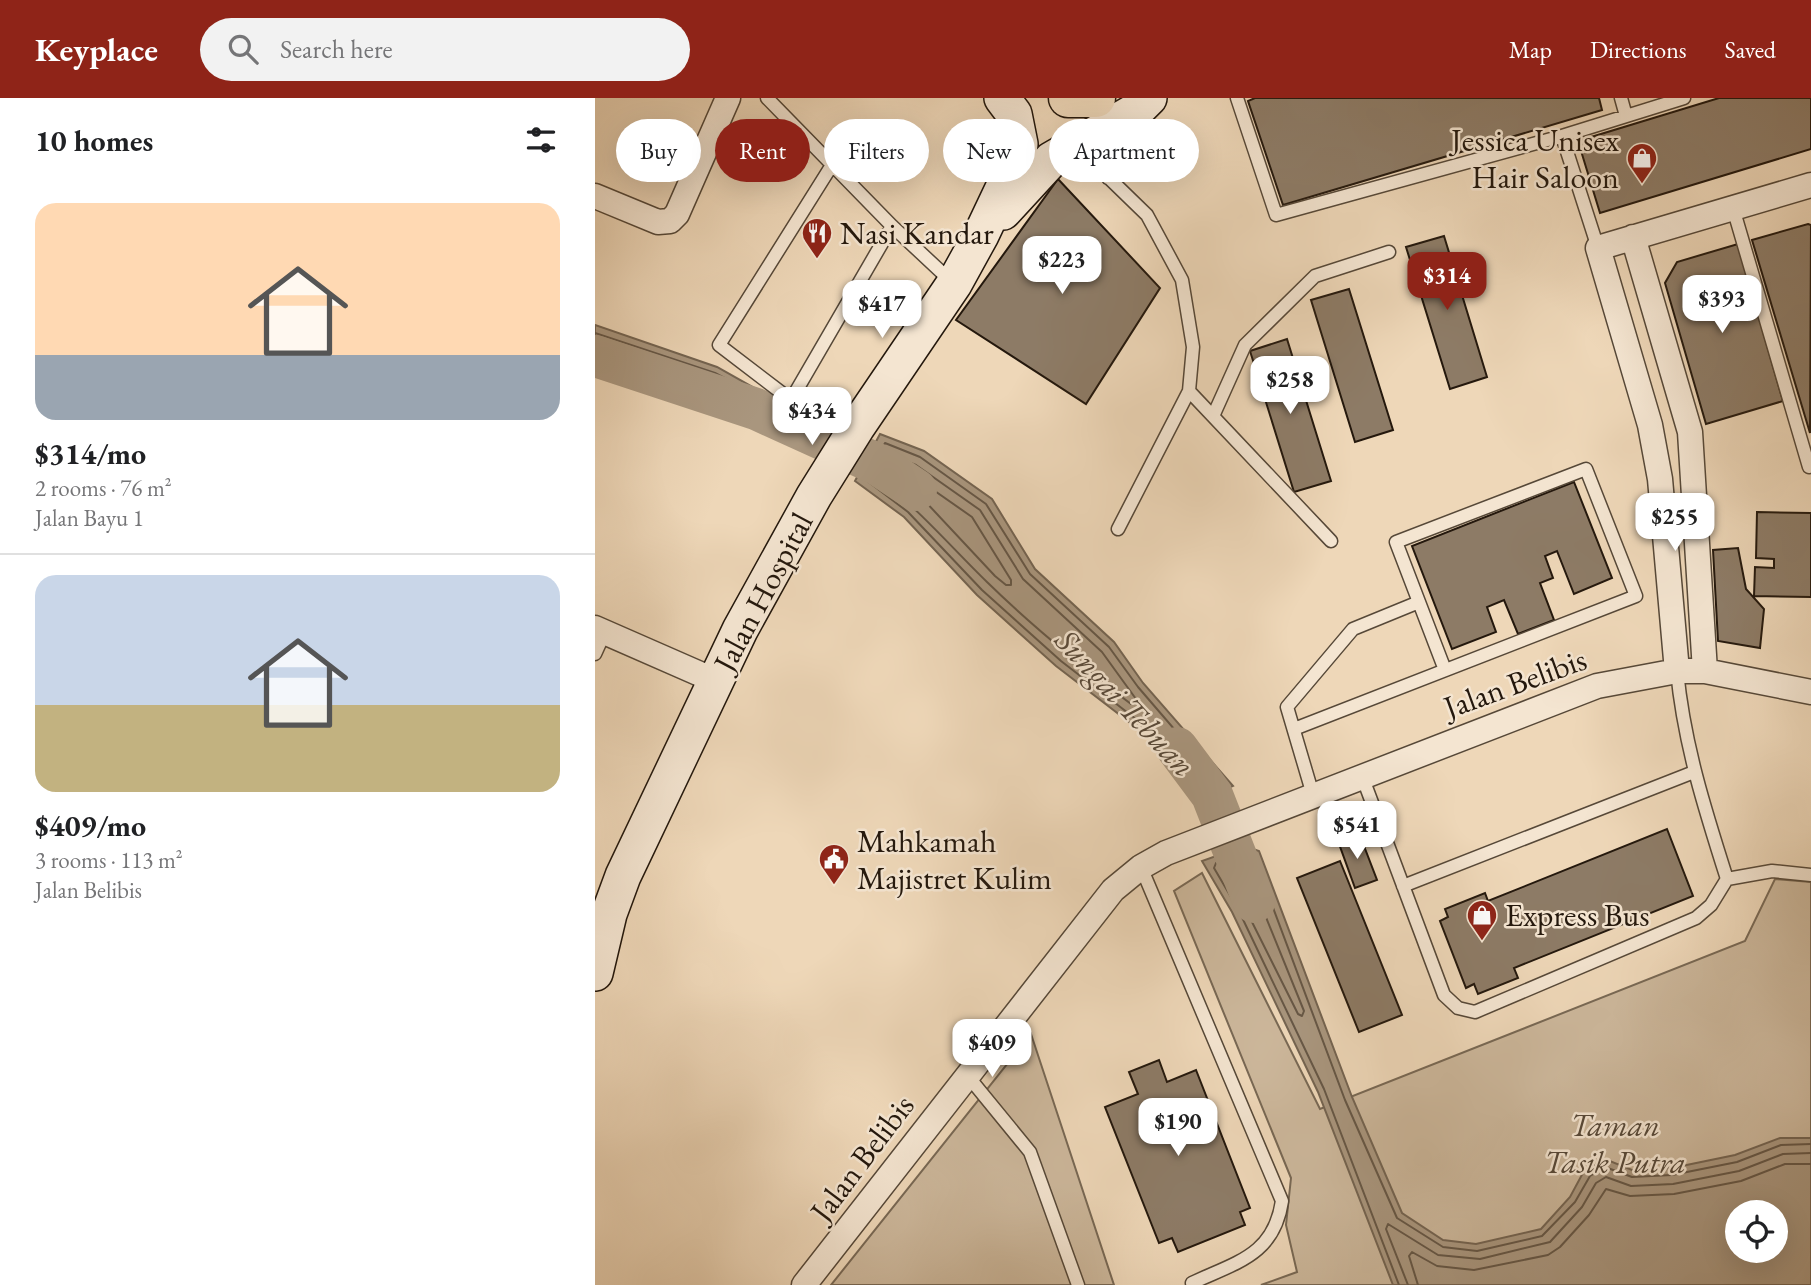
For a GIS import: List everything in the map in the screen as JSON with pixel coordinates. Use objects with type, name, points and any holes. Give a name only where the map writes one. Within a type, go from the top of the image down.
[{"type":"main road","name":"Jalan Hospital","points":[[595,973],[609,914],[623,876],[740,630],[814,496],[857,427],[954,284],[1018,157],[1020,144],[1014,114],[1002,98]]},
{"type":"main road","points":[[1068,98],[1096,98]]},
{"type":"main road","name":"Jalan Hospital","points":[[1120,119],[1143,104]]},
{"type":"main road","name":"Jalan Hospital","points":[[981,235],[1049,162]]},
{"type":"street","points":[[595,196],[659,222],[670,221],[677,214],[728,98]]},
{"type":"street","points":[[1677,671],[1660,479],[1650,425],[1598,248],[1811,185]]},
{"type":"street","points":[[1633,237],[1690,432],[1705,671]]},
{"type":"street","points":[[598,638],[716,681]]},
{"type":"street","name":"Jalan Belibis","points":[[804,1285],[1113,890],[1141,867],[1166,853],[1564,696],[1597,686],[1677,671],[1705,671],[1811,692]]},
{"type":"lane","points":[[767,98],[824,157]]},
{"type":"lane","points":[[1237,98],[1276,215],[1562,136],[1684,98]]},
{"type":"lane","points":[[1621,98],[1626,116]]},
{"type":"lane","points":[[1562,136],[1598,248]]},
{"type":"lane","points":[[824,178],[719,345],[791,400],[892,226]]},
{"type":"lane","points":[[849,182],[954,284]]},
{"type":"lane","points":[[1112,182],[1147,215],[1182,280],[1193,347],[1189,391],[1118,529]]},
{"type":"lane","points":[[1733,208],[1809,467]]},
{"type":"lane","points":[[1214,414],[1245,345],[1315,276],[1389,252]]},
{"type":"lane","points":[[1189,391],[1214,414],[1331,541]]},
{"type":"lane","points":[[1294,729],[1636,596],[1586,469],[1396,542],[1445,670]]},
{"type":"lane","points":[[1314,795],[1287,707],[1353,629],[1419,602]]},
{"type":"lane","points":[[1677,671],[1682,724],[1693,772],[1727,879]]},
{"type":"lane","points":[[1403,886],[1693,772]]},
{"type":"lane","points":[[1362,776],[1444,995],[1458,1008],[1475,1012],[1696,918],[1711,905],[1727,879],[1772,871],[1811,875]]},
{"type":"lane","points":[[1141,867],[1282,1201],[1279,1221],[1270,1238],[1252,1255],[1192,1283]]},
{"type":"lane","points":[[967,1075],[1030,1152],[1078,1285]]},
{"type":"green space","name":"Taman Tasik Putra","points":[[1202,873],[1320,1109],[1745,941],[1775,879],[1811,882],[1811,1285],[1261,1285],[1297,1272],[1286,1225],[1291,1178],[1174,891]]},
{"type":"green space","points":[[1031,1034],[1114,1285],[831,1285]]},
{"type":"water","points":[[595,325],[717,367],[795,411],[831,418],[812,444],[756,409],[595,349]]},
{"type":"water","points":[[880,434],[924,451],[992,499],[1035,569],[1114,642],[1143,683],[1233,786],[1194,803],[1155,742],[1056,666],[977,595],[904,517],[855,481]]},
{"type":"water","points":[[1244,846],[1259,851],[1352,1097],[1402,1213],[1443,1240],[1476,1244],[1541,1229],[1570,1197],[1584,1171],[1605,1159],[1632,1170],[1672,1168],[1735,1155],[1780,1138],[1811,1138],[1811,1285],[1393,1285],[1318,1092],[1232,912],[1202,861]]},
{"type":"building","points":[[1255,98],[1599,98],[1602,110],[1283,205],[1248,101]]},
{"type":"building","points":[[1719,98],[1811,98],[1811,149],[1600,213],[1578,141]]},
{"type":"building","points":[[1056,182],[1061,182],[1160,288],[1086,404],[956,320]]},
{"type":"building","points":[[1811,225],[1810,433],[1752,240]]},
{"type":"building","points":[[1444,236],[1487,377],[1450,389],[1406,247]]},
{"type":"building","points":[[1738,244],[1783,401],[1706,424],[1665,283],[1677,262]]},
{"type":"building","points":[[1349,289],[1393,430],[1355,442],[1311,300]]},
{"type":"building","points":[[1287,339],[1331,481],[1294,492],[1250,351]]},
{"type":"building","points":[[1574,482],[1612,578],[1574,594],[1557,551],[1545,556],[1553,578],[1540,583],[1554,620],[1518,634],[1504,600],[1487,607],[1496,632],[1452,649],[1412,546]]},
{"type":"building","points":[[1757,512],[1811,513],[1811,597],[1754,596],[1755,567],[1774,568],[1774,559],[1756,558]]},
{"type":"building","points":[[1738,548],[1746,589],[1764,609],[1760,648],[1718,641],[1713,550]]},
{"type":"building","points":[[1667,829],[1693,896],[1514,968],[1518,978],[1478,994],[1474,984],[1466,988],[1440,921],[1448,917],[1445,909],[1485,893],[1488,901]]},
{"type":"building","points":[[1359,833],[1377,880],[1355,888],[1338,841]]},
{"type":"building","points":[[1340,861],[1402,1015],[1359,1032],[1297,878]]},
{"type":"building","points":[[1159,1060],[1167,1082],[1196,1070],[1250,1208],[1240,1212],[1245,1225],[1178,1252],[1172,1238],[1159,1243],[1105,1107],[1138,1094],[1129,1072]]},
{"type":"waterway","name":"Sungai Tebuan","points":[[595,356],[756,409],[877,464],[916,490]]},
{"type":"waterway","name":"Sungai Tebuan","points":[[1177,748],[1212,795],[1254,902]]},
{"type":"place","name":"Jessica Unisex Hair Saloon","points":[[1642,185]]},
{"type":"place","name":"Nasi Kandar","points":[[817,260]]},
{"type":"place","name":"Mahkamah Majistret Kulim","points":[[834,886]]},
{"type":"place","name":"Express Bus","points":[[1482,942]]}]
